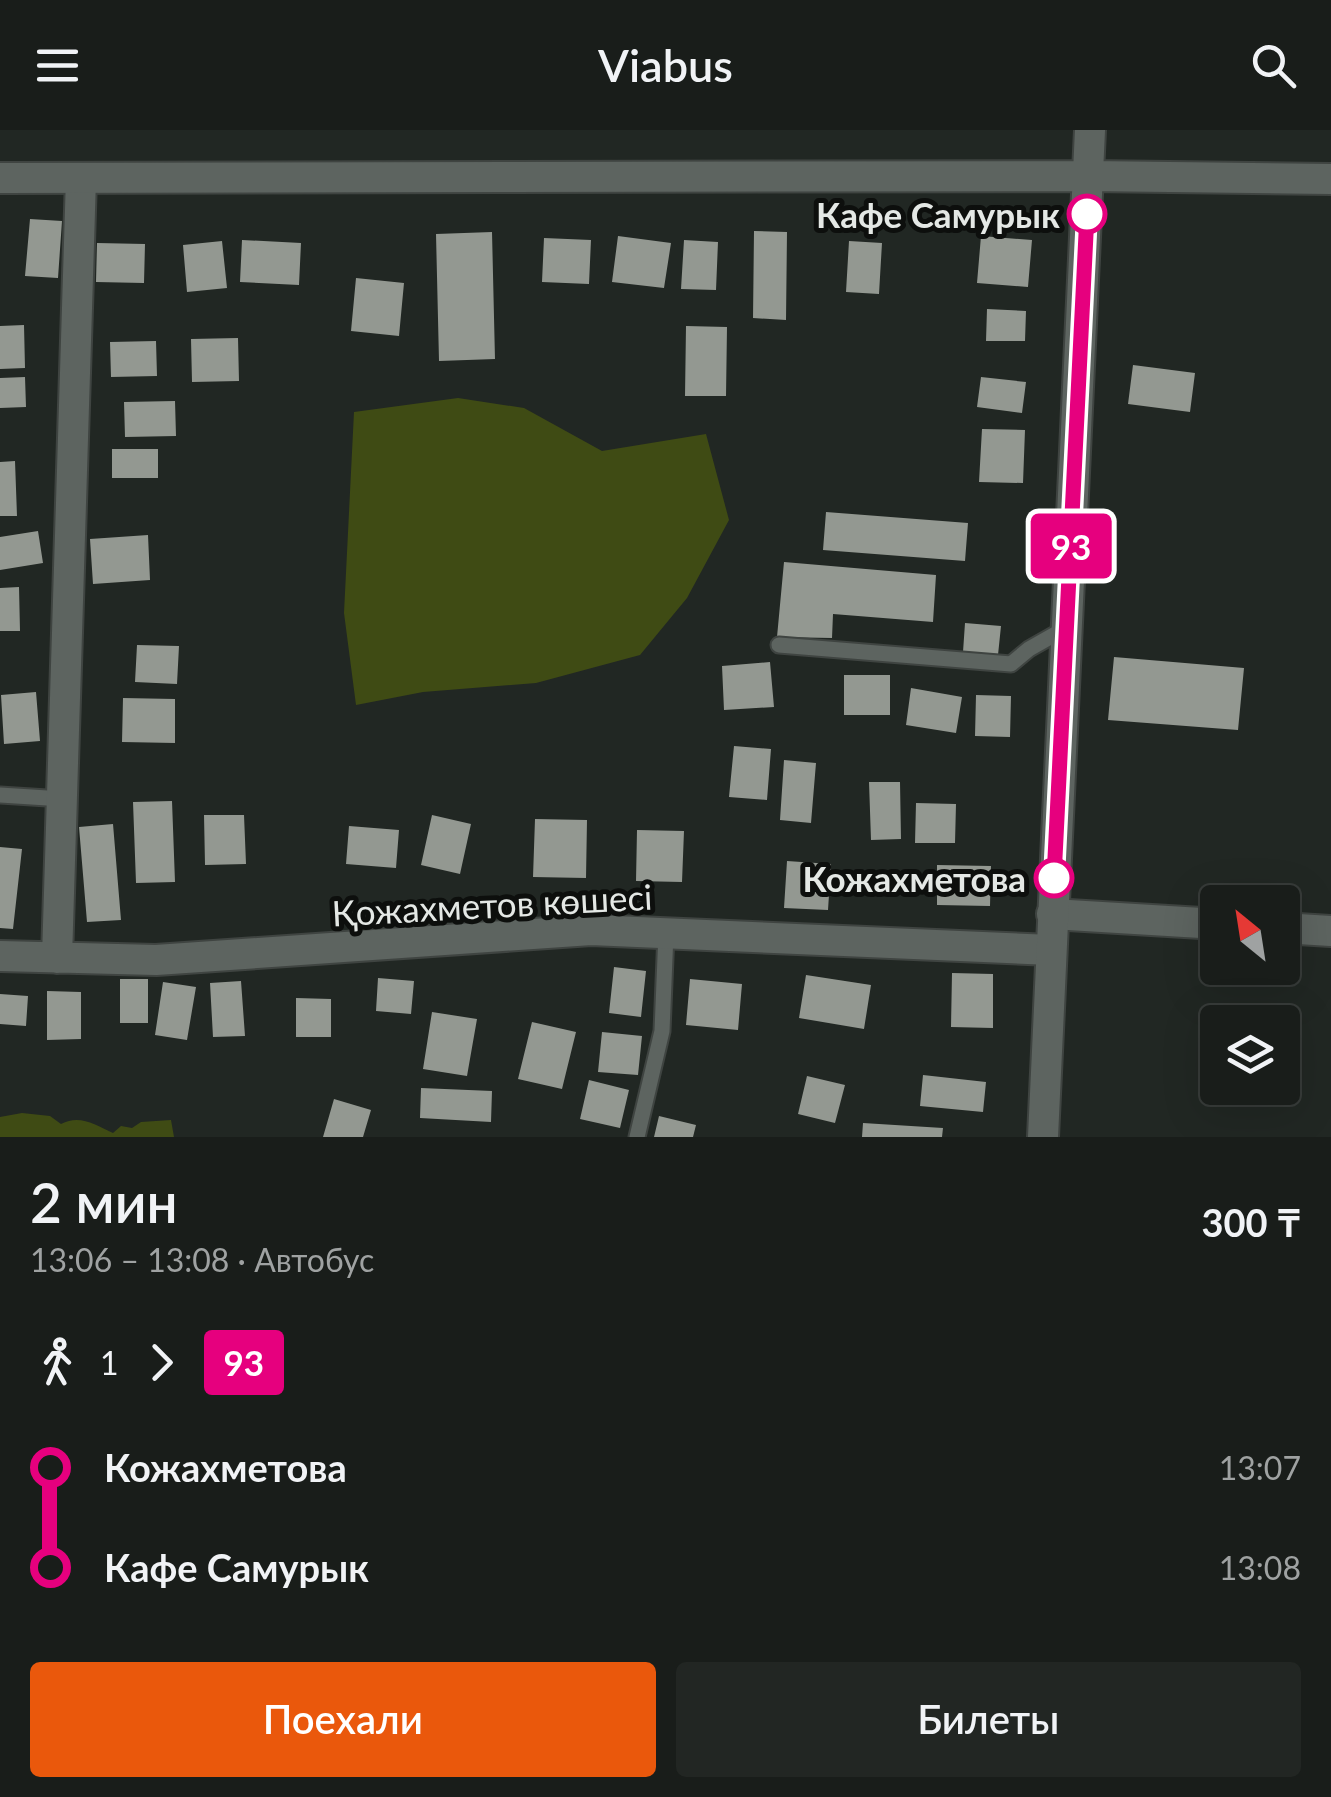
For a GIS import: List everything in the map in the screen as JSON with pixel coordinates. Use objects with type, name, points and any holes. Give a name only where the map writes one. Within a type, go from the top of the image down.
[{"type":"street","points":[[1043,1137],[1090,130]]},
{"type":"street","points":[[0,178],[1331,179]]},
{"type":"street","points":[[57,958],[80,178]]},
{"type":"street","points":[[1052,914],[1200,923]]},
{"type":"street","points":[[1300,929],[1331,931]]},
{"type":"street","name":"Қожахметов көшесі","points":[[0,956],[156,960],[591,930],[1050,950]]},
{"type":"lane","points":[[779,646],[1011,664],[1028,648],[1066,628]]},
{"type":"lane","points":[[0,795],[64,799]]},
{"type":"lane","points":[[637,1137],[662,1032],[666,933]]},
{"type":"green space","points":[[458,398],[524,408],[602,451],[706,434],[729,520],[687,598],[640,655],[536,683],[423,692],[356,705],[344,613],[354,412]]},
{"type":"green space","points":[[22,1113],[50,1116],[61,1124],[81,1120],[113,1133],[121,1126],[132,1128],[141,1122],[171,1120],[174,1137],[0,1137],[0,1117]]},
{"type":"building","points":[[30,219],[62,221],[58,278],[25,276]]},
{"type":"building","points":[[754,231],[787,232],[786,320],[753,318]]},
{"type":"building","points":[[492,232],[495,359],[439,361],[436,234]]},
{"type":"building","points":[[618,236],[671,243],[664,288],[612,282]]},
{"type":"building","points":[[981,236],[1032,240],[1028,287],[977,283]]},
{"type":"building","points":[[544,238],[591,240],[589,284],[542,282]]},
{"type":"building","points":[[242,240],[301,243],[299,285],[240,282]]},
{"type":"building","points":[[684,240],[718,242],[716,290],[681,289]]},
{"type":"building","points":[[222,241],[227,288],[187,292],[183,245]]},
{"type":"building","points":[[849,241],[882,243],[879,294],[846,292]]},
{"type":"building","points":[[97,243],[145,244],[144,283],[96,282]]},
{"type":"building","points":[[356,278],[404,283],[399,336],[351,331]]},
{"type":"building","points":[[987,309],[1026,311],[1025,341],[986,341]]},
{"type":"building","points":[[24,325],[25,368],[0,369],[0,326]]},
{"type":"building","points":[[686,326],[727,327],[726,396],[685,396]]},
{"type":"building","points":[[238,338],[239,381],[192,382],[191,339]]},
{"type":"building","points":[[156,341],[157,376],[111,377],[110,342]]},
{"type":"building","points":[[1133,365],[1195,373],[1190,412],[1128,404]]},
{"type":"building","points":[[25,377],[26,407],[0,408],[0,378]]},
{"type":"building","points":[[981,377],[1026,382],[1022,413],[977,407]]},
{"type":"building","points":[[175,401],[176,436],[125,437],[124,402]]},
{"type":"building","points":[[982,429],[1025,430],[1023,483],[979,482]]},
{"type":"building","points":[[112,449],[158,449],[158,478],[112,478]]},
{"type":"building","points":[[15,461],[17,516],[0,516],[0,462]]},
{"type":"building","points":[[826,512],[968,523],[965,561],[823,550]]},
{"type":"building","points":[[38,531],[43,563],[0,570],[0,537]]},
{"type":"building","points":[[148,535],[150,580],[93,584],[90,539]]},
{"type":"building","points":[[784,562],[936,575],[933,622],[833,614],[832,638],[777,637]]},
{"type":"building","points":[[19,587],[20,631],[0,631],[0,588]]},
{"type":"building","points":[[965,623],[1001,626],[998,655],[963,652]]},
{"type":"building","points":[[137,645],[179,646],[177,684],[135,682]]},
{"type":"building","points":[[1114,657],[1244,668],[1238,730],[1108,720]]},
{"type":"building","points":[[770,662],[774,707],[724,710],[722,666]]},
{"type":"building","points":[[844,675],[890,675],[890,715],[844,715]]},
{"type":"building","points":[[911,688],[962,697],[956,733],[906,725]]},
{"type":"building","points":[[36,692],[40,741],[4,744],[1,695]]},
{"type":"building","points":[[976,695],[1011,696],[1010,737],[975,736]]},
{"type":"building","points":[[123,698],[175,699],[175,743],[122,742]]},
{"type":"building","points":[[734,746],[771,749],[767,800],[729,797]]},
{"type":"building","points":[[784,760],[816,763],[811,823],[780,820]]},
{"type":"building","points":[[869,782],[900,782],[901,839],[871,840]]},
{"type":"building","points":[[172,801],[175,882],[136,883],[133,802]]},
{"type":"building","points":[[916,803],[956,804],[955,843],[915,843]]},
{"type":"building","points":[[204,815],[244,815],[246,864],[205,865]]},
{"type":"building","points":[[432,815],[471,824],[460,874],[421,865]]},
{"type":"building","points":[[535,819],[587,820],[586,878],[533,877]]},
{"type":"building","points":[[113,824],[121,920],[87,922],[79,827]]},
{"type":"building","points":[[349,826],[399,830],[396,868],[346,864]]},
{"type":"building","points":[[637,830],[684,831],[682,882],[636,881]]},
{"type":"building","points":[[0,847],[22,849],[13,929],[0,928]]},
{"type":"building","points":[[787,861],[831,864],[828,910],[784,908]]},
{"type":"building","points":[[937,865],[991,866],[990,906],[937,905]]},
{"type":"building","points":[[614,967],[646,971],[641,1017],[609,1013]]},
{"type":"building","points":[[952,973],[993,974],[993,1028],[951,1027]]},
{"type":"building","points":[[806,975],[871,985],[864,1029],[799,1018]]},
{"type":"building","points":[[378,978],[414,981],[411,1014],[376,1011]]},
{"type":"building","points":[[120,979],[148,979],[148,1023],[120,1023]]},
{"type":"building","points":[[690,979],[742,984],[738,1030],[686,1025]]},
{"type":"building","points":[[241,981],[245,1036],[213,1037],[210,983]]},
{"type":"building","points":[[163,982],[196,987],[187,1040],[155,1035]]},
{"type":"building","points":[[47,991],[81,992],[81,1039],[47,1040]]},
{"type":"building","points":[[0,994],[28,996],[26,1026],[0,1024]]},
{"type":"building","points":[[296,998],[331,999],[331,1037],[296,1037]]},
{"type":"building","points":[[432,1012],[477,1019],[467,1076],[423,1069]]},
{"type":"building","points":[[532,1022],[576,1032],[562,1089],[518,1079]]},
{"type":"building","points":[[602,1032],[642,1036],[638,1075],[598,1072]]},
{"type":"building","points":[[923,1075],[986,1082],[983,1112],[920,1106]]},
{"type":"building","points":[[807,1076],[845,1085],[835,1123],[798,1114]]},
{"type":"building","points":[[589,1080],[629,1090],[620,1128],[580,1119]]},
{"type":"building","points":[[421,1088],[492,1091],[491,1122],[420,1118]]},
{"type":"building","points":[[334,1099],[371,1110],[363,1137],[323,1137]]},
{"type":"building","points":[[659,1116],[696,1125],[693,1137],[654,1137]]},
{"type":"building","points":[[863,1123],[943,1128],[942,1137],[862,1137]]},
{"type":"bus line","name":"93","points":[[1054,878],[1087,214]]},
{"type":"place","name":"Кафе Самурык","points":[[1087,214]]},
{"type":"place","name":"Кожахметова","points":[[1054,878]]}]
